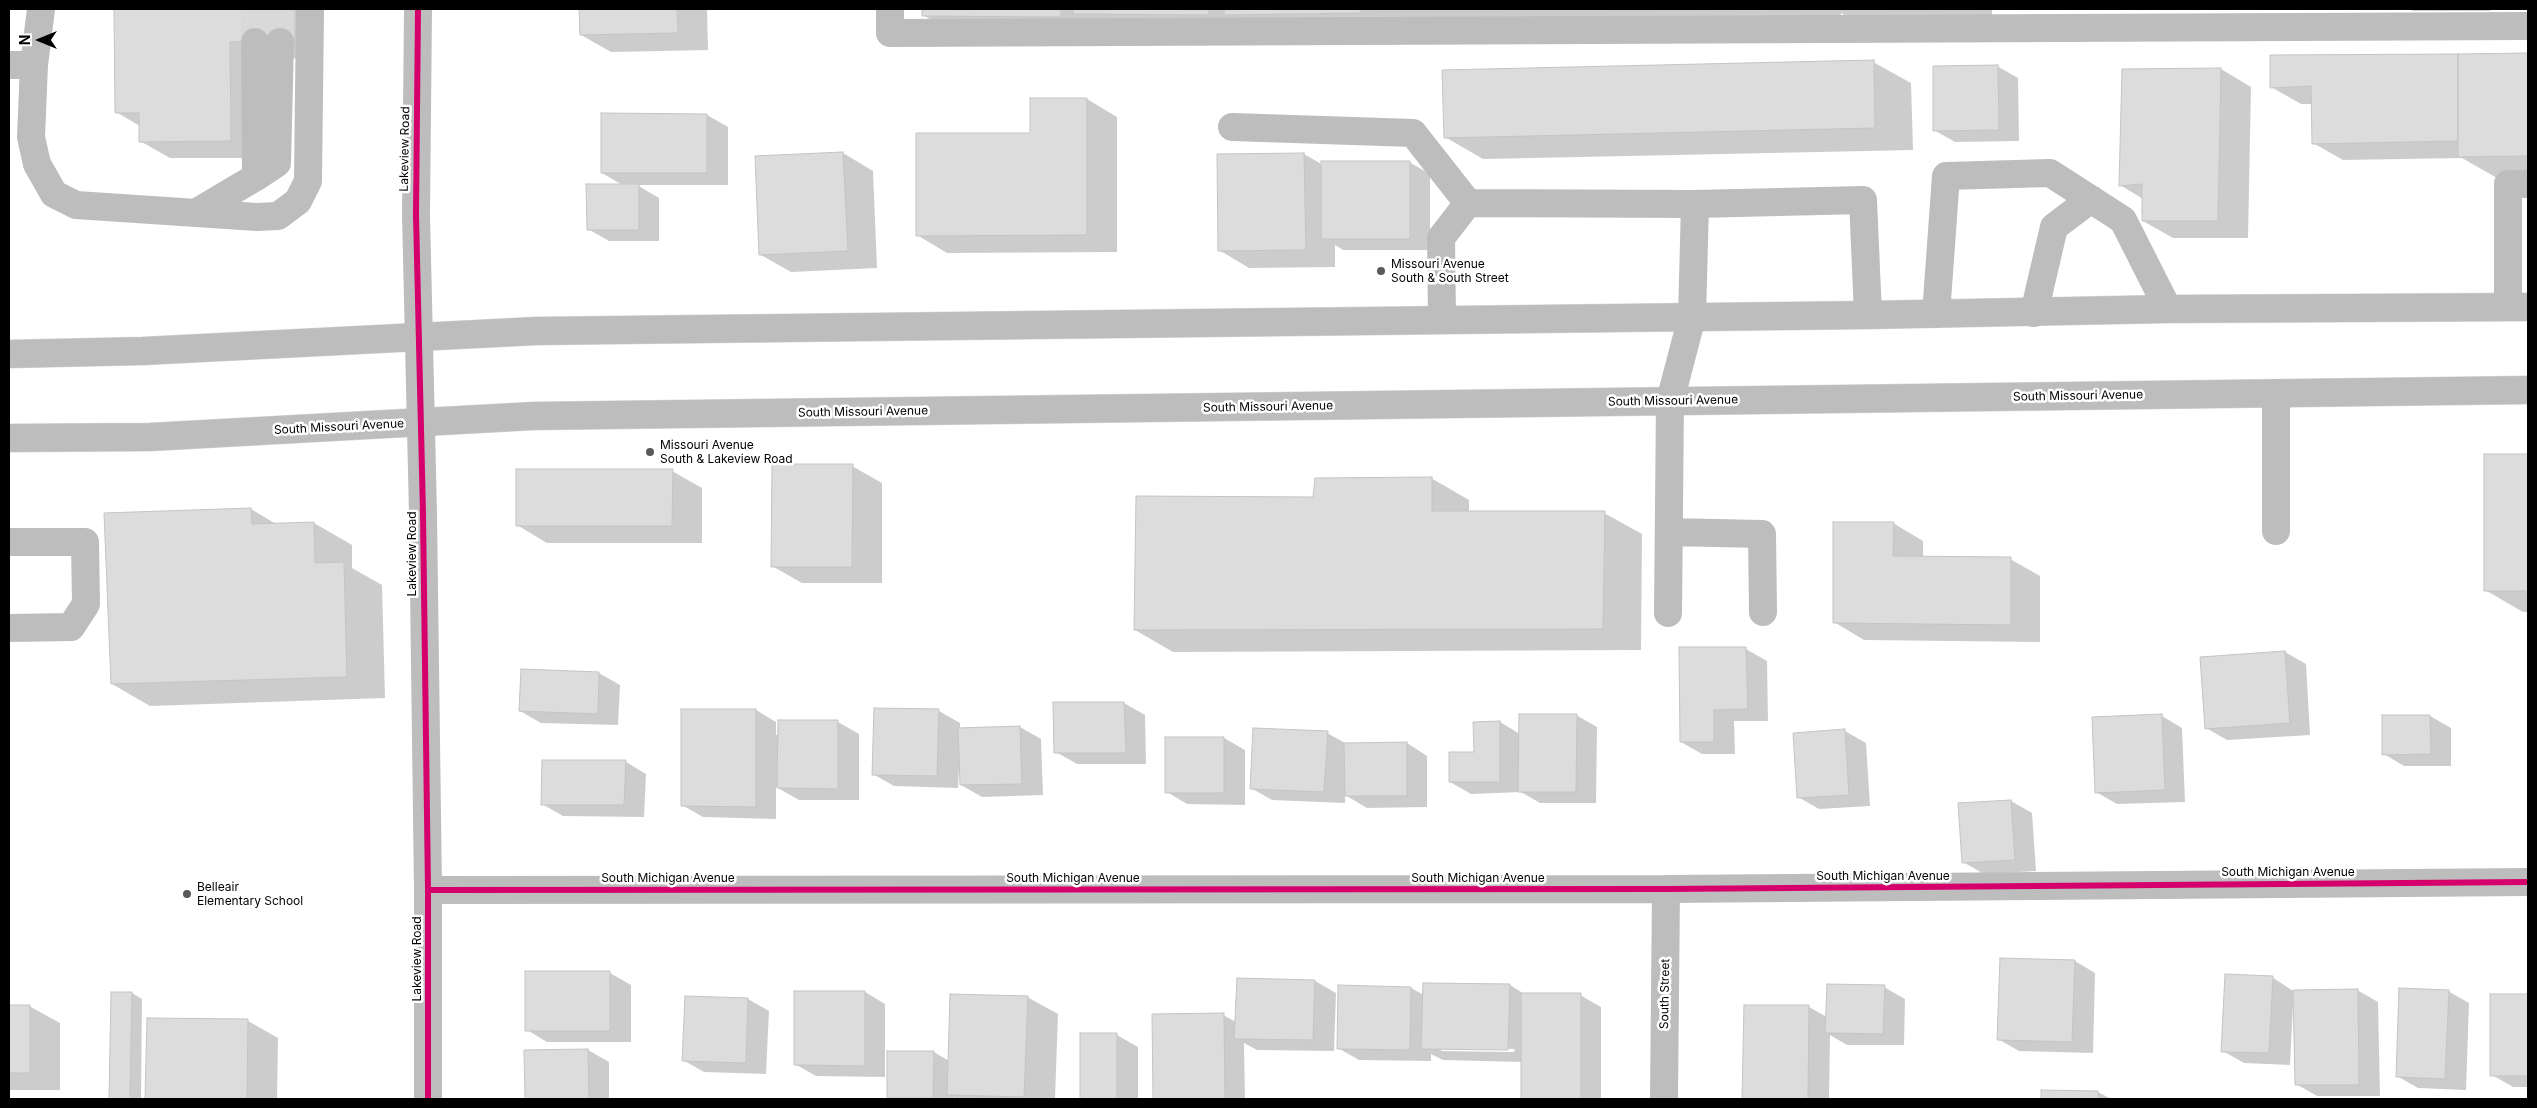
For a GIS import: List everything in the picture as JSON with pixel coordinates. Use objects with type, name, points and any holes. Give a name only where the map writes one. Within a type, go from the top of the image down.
[{"type":"main road","points":[[41,9],[21,65],[31,137],[37,164],[54,194],[76,205],[257,217],[278,216],[298,201],[308,181],[310,9]]},
{"type":"main road","name":"Lakeview Road","points":[[418,9],[416,215],[420,337],[428,890],[428,1099]]},
{"type":"main road","points":[[890,9],[890,33],[2528,26]]},
{"type":"main road","points":[[197,212],[256,177],[267,42]]},
{"type":"main road","points":[[1232,126],[1413,133],[1468,203]]},
{"type":"main road","points":[[1936,314],[1946,176],[2050,173],[2123,220],[2168,309]]},
{"type":"main road","points":[[9,354],[152,350],[536,331],[1868,315],[2168,309],[2518,307],[2508,184],[2528,184]]},
{"type":"main road","points":[[1468,203],[1695,204],[1863,200],[1868,315]]},
{"type":"main road","points":[[2034,312],[2054,227],[2091,200]]},
{"type":"main road","points":[[1442,319],[1441,238],[1468,203]]},
{"type":"main road","points":[[1668,613],[1670,401],[1692,317],[1695,204]]},
{"type":"main road","name":"South Missouri Avenue","points":[[9,438],[150,436],[553,416],[2528,390]]},
{"type":"main road","points":[[2276,393],[2276,531]]},
{"type":"main road","points":[[1669,532],[1762,534],[1763,612]]},
{"type":"main road","points":[[9,542],[85,542],[86,604],[71,627],[9,628]]},
{"type":"main road","name":"South Michigan Avenue","points":[[428,890],[1666,889],[2528,882]]},
{"type":"main road","name":"South Street","points":[[1664,1099],[1666,889]]},
{"type":"building","points":[[114,9],[291,9],[291,41],[230,42],[231,141],[139,142],[139,113],[115,113]]},
{"type":"building","points":[[579,9],[677,9],[678,33],[580,35]]},
{"type":"building","points":[[922,9],[1061,9],[1061,17],[922,16]]},
{"type":"building","points":[[1073,9],[1209,9],[1209,15],[1073,14]]},
{"type":"building","points":[[1224,9],[1361,9],[1361,13],[1224,15]]},
{"type":"building","points":[[1375,9],[1510,9],[1510,11],[1375,11]]},
{"type":"building","points":[[1524,9],[1660,9],[1660,10]]},
{"type":"building","points":[[2528,53],[2528,156],[2458,157],[2458,54]]},
{"type":"building","points":[[2458,54],[2458,141],[2312,144],[2311,86],[2270,88],[2270,55]]},
{"type":"building","points":[[1874,60],[1875,128],[1444,138],[1442,70]]},
{"type":"building","points":[[1998,65],[1999,130],[1933,131],[1933,66]]},
{"type":"building","points":[[2221,68],[2218,221],[2142,221],[2142,184],[2119,186],[2122,69]]},
{"type":"building","points":[[1030,98],[1087,98],[1087,235],[916,236],[916,133],[1030,133]]},
{"type":"building","points":[[601,113],[707,114],[707,173],[601,173]]},
{"type":"building","points":[[843,152],[848,251],[759,255],[755,156]]},
{"type":"building","points":[[1304,153],[1306,250],[1218,251],[1217,154]]},
{"type":"building","points":[[1321,161],[1410,161],[1410,239],[1321,239]]},
{"type":"building","points":[[586,184],[639,184],[639,230],[587,230]]},
{"type":"building","points":[[2484,454],[2528,454],[2528,591],[2484,591]]},
{"type":"building","points":[[772,464],[853,464],[852,567],[771,567]]},
{"type":"building","points":[[516,469],[673,469],[672,526],[516,526]]},
{"type":"building","points":[[1432,477],[1432,511],[1605,511],[1603,629],[1134,630],[1136,496],[1313,497],[1315,478]]},
{"type":"building","points":[[251,508],[252,524],[314,522],[315,563],[344,562],[347,677],[111,684],[104,513]]},
{"type":"building","points":[[1833,522],[1894,522],[1893,556],[2011,557],[2011,625],[1833,623]]},
{"type":"building","points":[[1679,647],[1746,647],[1748,709],[1714,710],[1714,742],[1680,742]]},
{"type":"building","points":[[2285,651],[2290,723],[2205,729],[2200,657]]},
{"type":"building","points":[[521,669],[599,672],[598,714],[519,711]]},
{"type":"building","points":[[1053,702],[1124,702],[1126,753],[1054,753]]},
{"type":"building","points":[[874,708],[939,709],[937,776],[872,775]]},
{"type":"building","points":[[681,709],[756,709],[756,807],[681,806]]},
{"type":"building","points":[[1519,714],[1577,714],[1576,792],[1518,792]]},
{"type":"building","points":[[2162,714],[2165,790],[2095,793],[2092,717]]},
{"type":"building","points":[[2382,715],[2430,715],[2431,754],[2382,755]]},
{"type":"building","points":[[778,720],[838,720],[838,789],[777,788]]},
{"type":"building","points":[[1500,721],[1500,782],[1449,782],[1449,752],[1474,752],[1473,722]]},
{"type":"building","points":[[1020,726],[1022,784],[960,785],[958,728]]},
{"type":"building","points":[[1253,728],[1328,731],[1324,792],[1250,789]]},
{"type":"building","points":[[1845,729],[1849,795],[1797,798],[1793,733]]},
{"type":"building","points":[[1165,737],[1224,737],[1224,793],[1165,793]]},
{"type":"building","points":[[1407,742],[1407,796],[1345,796],[1344,743]]},
{"type":"building","points":[[542,760],[626,760],[624,805],[541,805]]},
{"type":"building","points":[[2011,800],[2015,860],[1962,863],[1958,803]]},
{"type":"building","points":[[2000,958],[2075,960],[2072,1042],[1997,1040]]},
{"type":"building","points":[[525,971],[610,971],[610,1031],[525,1031]]},
{"type":"building","points":[[2225,974],[2273,976],[2269,1053],[2221,1052]]},
{"type":"building","points":[[1237,978],[1315,980],[1313,1040],[1234,1039]]},
{"type":"building","points":[[1423,983],[1510,984],[1508,1050],[1421,1049]]},
{"type":"building","points":[[1827,984],[1885,985],[1883,1034],[1825,1033]]},
{"type":"building","points":[[1338,985],[1411,987],[1410,1050],[1337,1049]]},
{"type":"building","points":[[2399,988],[2449,990],[2445,1079],[2396,1077]]},
{"type":"building","points":[[2358,989],[2359,1085],[2295,1085],[2293,990]]},
{"type":"building","points":[[794,991],[865,991],[865,1066],[794,1065]]},
{"type":"building","points":[[111,992],[132,992],[130,1099],[109,1099]]},
{"type":"building","points":[[1521,993],[1581,993],[1581,1099],[1521,1099]]},
{"type":"building","points":[[950,994],[1028,996],[1024,1097],[947,1095]]},
{"type":"building","points":[[2490,994],[2528,994],[2528,1076],[2490,1076]]},
{"type":"building","points":[[685,996],[748,998],[746,1063],[682,1061]]},
{"type":"building","points":[[9,1005],[30,1005],[30,1073],[9,1073]]},
{"type":"building","points":[[1744,1005],[1809,1005],[1808,1099],[1742,1099]]},
{"type":"building","points":[[1224,1013],[1225,1099],[1153,1099],[1152,1014]]},
{"type":"building","points":[[147,1018],[248,1019],[247,1099],[145,1099]]},
{"type":"building","points":[[1080,1033],[1117,1033],[1117,1099],[1080,1099]]},
{"type":"building","points":[[588,1049],[589,1099],[525,1099],[524,1050]]},
{"type":"building","points":[[887,1051],[934,1051],[933,1098],[887,1098]]},
{"type":"building","points":[[2041,1090],[2098,1091],[2098,1099],[2041,1099]]},
{"type":"tunnel","points":[[255,9],[255,42]]},
{"type":"tunnel","points":[[280,9],[280,42]]},
{"type":"cycle path","points":[[418,9],[416,215],[423,514],[428,890],[428,1099]]},
{"type":"cycle path","points":[[428,890],[1666,889],[2528,882]]},
{"type":"place","name":"Missouri Avenue South & South Street","points":[[1381,271]]},
{"type":"place","name":"Missouri Avenue South & Lakeview Road","points":[[650,452]]},
{"type":"place","name":"Belleair Elementary School","points":[[187,894]]}]
